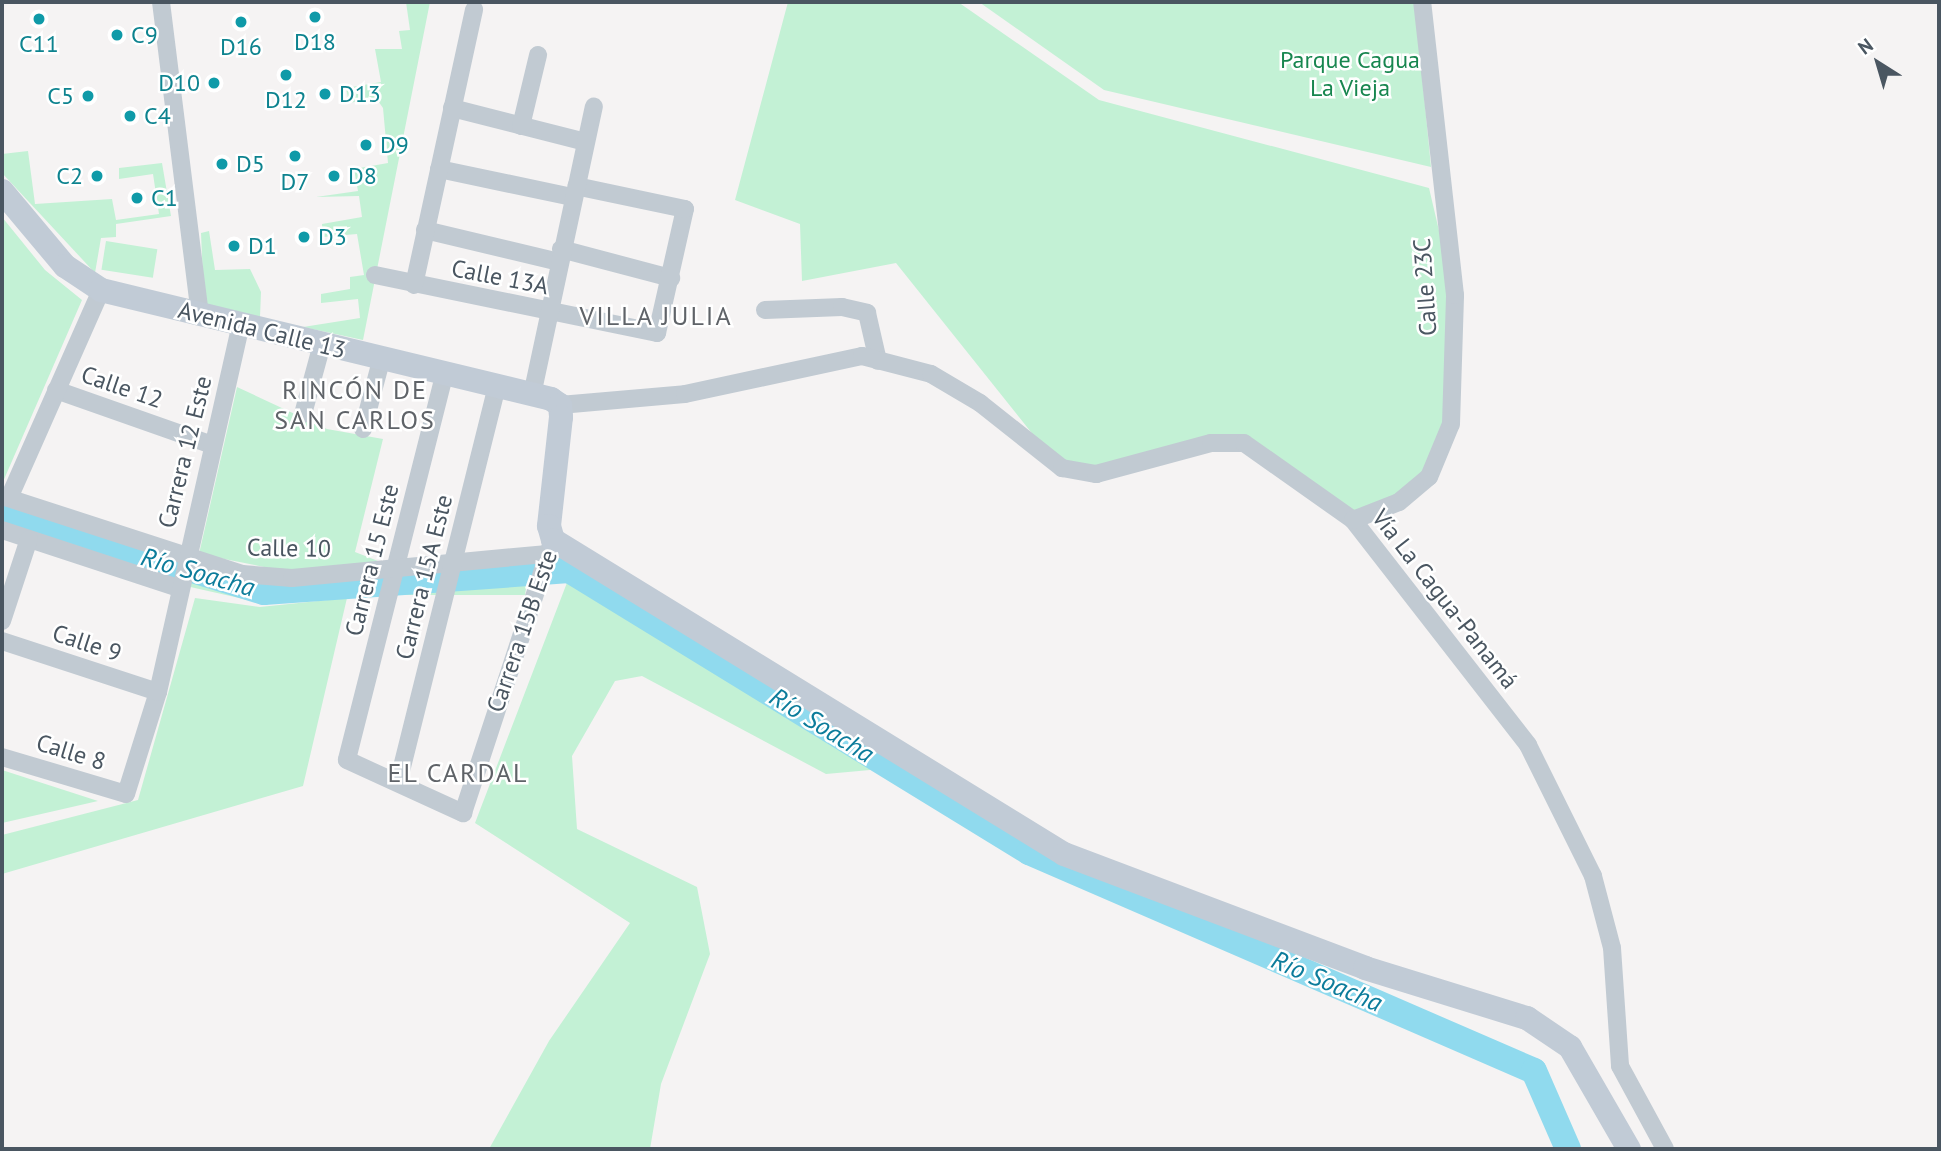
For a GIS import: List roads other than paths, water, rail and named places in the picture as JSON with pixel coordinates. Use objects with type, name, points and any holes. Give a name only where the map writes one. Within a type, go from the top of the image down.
[{"type":"main road","name":"Avenida Calle 13","points":[[2,191],[65,266],[101,290],[381,361],[445,372],[560,405]]},
{"type":"main road","name":"Carrera 15B Este","points":[[548,553],[560,405]]},
{"type":"main road","points":[[548,553],[1064,854],[1365,968],[1527,1018],[1570,1046],[1629,1149]]},
{"type":"street","points":[[161,2],[200,314]]},
{"type":"street","name":"Calle 23C","points":[[1353,520],[1399,502],[1429,477],[1451,424],[1455,295],[1422,2]]},
{"type":"street","points":[[414,285],[474,9]]},
{"type":"street","points":[[521,126],[538,55]]},
{"type":"street","points":[[532,396],[560,255],[594,107]]},
{"type":"street","points":[[452,108],[585,142]]},
{"type":"street","points":[[425,230],[671,278],[685,209],[439,169]]},
{"type":"street","name":"Calle 13A","points":[[375,275],[657,333],[671,278]]},
{"type":"street","points":[[5,497],[101,290]]},
{"type":"street","points":[[765,310],[842,307],[867,313],[878,361]]},
{"type":"street","name":"Carrera 12 Este","points":[[126,794],[158,692],[179,584],[242,324]]},
{"type":"street","points":[[303,414],[322,344]]},
{"type":"street","name":"Vía La Cagua-Panamá","points":[[560,405],[685,394],[862,356],[931,374],[1062,468],[1096,474],[1211,443],[1244,443],[1353,520],[1528,745],[1562,806],[1593,876],[1612,948],[1620,1066],[1665,1149]]},
{"type":"street","points":[[363,429],[381,361]]},
{"type":"street","name":"Carrera 15 Este","points":[[400,779],[346,760],[445,372]]},
{"type":"street","name":"Carrera 15A Este","points":[[400,779],[497,387]]},
{"type":"street","name":"Calle 12","points":[[56,390],[212,445]]},
{"type":"street","name":"Calle 10","points":[[5,497],[185,559],[242,574],[292,578],[394,573],[451,568],[548,553]]},
{"type":"street","points":[[2,530],[179,584]]},
{"type":"street","points":[[2,621],[29,539]]},
{"type":"street","name":"Carrera 15B Este","points":[[400,779],[463,813],[548,553]]},
{"type":"street","name":"Calle 9","points":[[2,641],[158,692]]},
{"type":"street","name":"Calle 8","points":[[2,757],[126,794]]},
{"type":"waterway","name":"Río Soacha","points":[[2,511],[264,592],[569,570],[1029,852],[1534,1071],[1568,1149]]},
{"type":"place","name":"D18","points":[[315,17]]},
{"type":"place","name":"C11","points":[[39,19]]},
{"type":"place","name":"D16","points":[[241,22]]},
{"type":"place","name":"C9","points":[[117,35]]},
{"type":"place","name":"D12","points":[[286,75]]},
{"type":"place","name":"D10","points":[[214,83]]},
{"type":"place","name":"D13","points":[[325,94]]},
{"type":"place","name":"C5","points":[[88,96]]},
{"type":"place","name":"C4","points":[[130,116]]},
{"type":"place","name":"D9","points":[[366,145]]},
{"type":"place","name":"D7","points":[[295,156]]},
{"type":"place","name":"D5","points":[[222,164]]},
{"type":"place","name":"C2","points":[[97,176]]},
{"type":"place","name":"D8","points":[[334,176]]},
{"type":"place","name":"C1","points":[[137,198]]},
{"type":"place","name":"D3","points":[[304,237]]},
{"type":"place","name":"D1","points":[[234,246]]},
{"type":"district","name":"VILLA JULIA","points":[[656,316]]},
{"type":"district","name":"RINCÓN DE SAN CARLOS","points":[[355,405]]},
{"type":"district","name":"EL CARDAL","points":[[458,773]]},
{"type":"park label","name":"Parque Cagua La Vieja","points":[[1350,74]]}]
